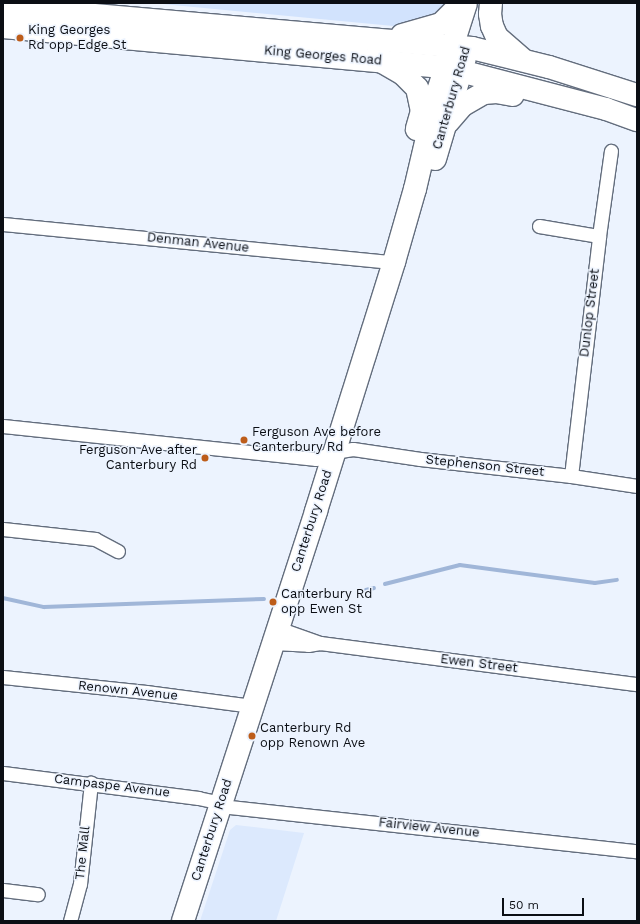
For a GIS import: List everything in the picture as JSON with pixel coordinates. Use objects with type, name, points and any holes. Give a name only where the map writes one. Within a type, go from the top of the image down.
[{"type":"highway","points":[[385,40],[441,24],[462,3]]},
{"type":"highway","name":"Canterbury Road","points":[[415,189],[433,166],[446,124],[466,3]]},
{"type":"highway","name":"Canterbury Road","points":[[459,47],[481,3]]},
{"type":"highway","points":[[491,3],[490,14],[497,37],[523,60]]},
{"type":"highway","name":"King Georges Road","points":[[3,7],[459,47],[549,67],[637,95]]},
{"type":"highway","name":"King Georges Road","points":[[3,27],[454,69],[568,98],[637,120]]},
{"type":"highway","points":[[381,61],[403,74],[417,88],[421,103],[422,112],[416,133],[415,189]]},
{"type":"highway","name":"Canterbury Road","points":[[183,921],[276,635],[394,262],[415,189],[422,155],[454,69]]},
{"type":"highway","points":[[446,124],[463,105],[484,93],[496,92],[519,96],[568,98]]},
{"type":"street","name":"Dunlop Street","points":[[571,476],[599,236],[611,151]]},
{"type":"street","name":"Denman Avenue","points":[[3,224],[394,262]]},
{"type":"street","points":[[539,226],[599,236]]},
{"type":"street","name":"Stephenson Street","points":[[3,426],[316,459],[334,452],[353,449],[420,459],[571,476],[637,486]]},
{"type":"street","points":[[3,530],[95,539],[118,551]]},
{"type":"street","name":"Ewen Street","points":[[276,635],[308,646],[320,643],[637,684]]},
{"type":"street","name":"Renown Avenue","points":[[3,677],[146,692],[252,706]]},
{"type":"street","name":"Campaspe Avenue","points":[[3,773],[91,783],[198,798],[220,805]]},
{"type":"street","name":"The Mall","points":[[70,921],[80,884],[91,783]]},
{"type":"street","name":"Fairview Avenue","points":[[220,805],[637,851]]},
{"type":"street","points":[[3,890],[38,894]]},
{"type":"shaded area","points":[[152,3],[451,3],[427,23],[404,27]]},
{"type":"shaded area","points":[[236,825],[304,833],[276,921],[200,921],[230,830]]},
{"type":"waterway","points":[[385,584],[460,565],[595,583],[617,580]]},
{"type":"waterway","points":[[366,590],[374,588]]},
{"type":"waterway","points":[[3,598],[44,607],[264,599]]},
{"type":"place","name":"King Georges Rd opp Edge St","points":[[20,38]]},
{"type":"place","name":"Ferguson Ave before Canterbury Rd","points":[[244,440]]},
{"type":"place","name":"Ferguson Ave after Canterbury Rd","points":[[205,458]]},
{"type":"place","name":"Canterbury Rd opp Ewen St","points":[[273,602]]},
{"type":"place","name":"Canterbury Rd opp Renown Ave","points":[[252,736]]}]
